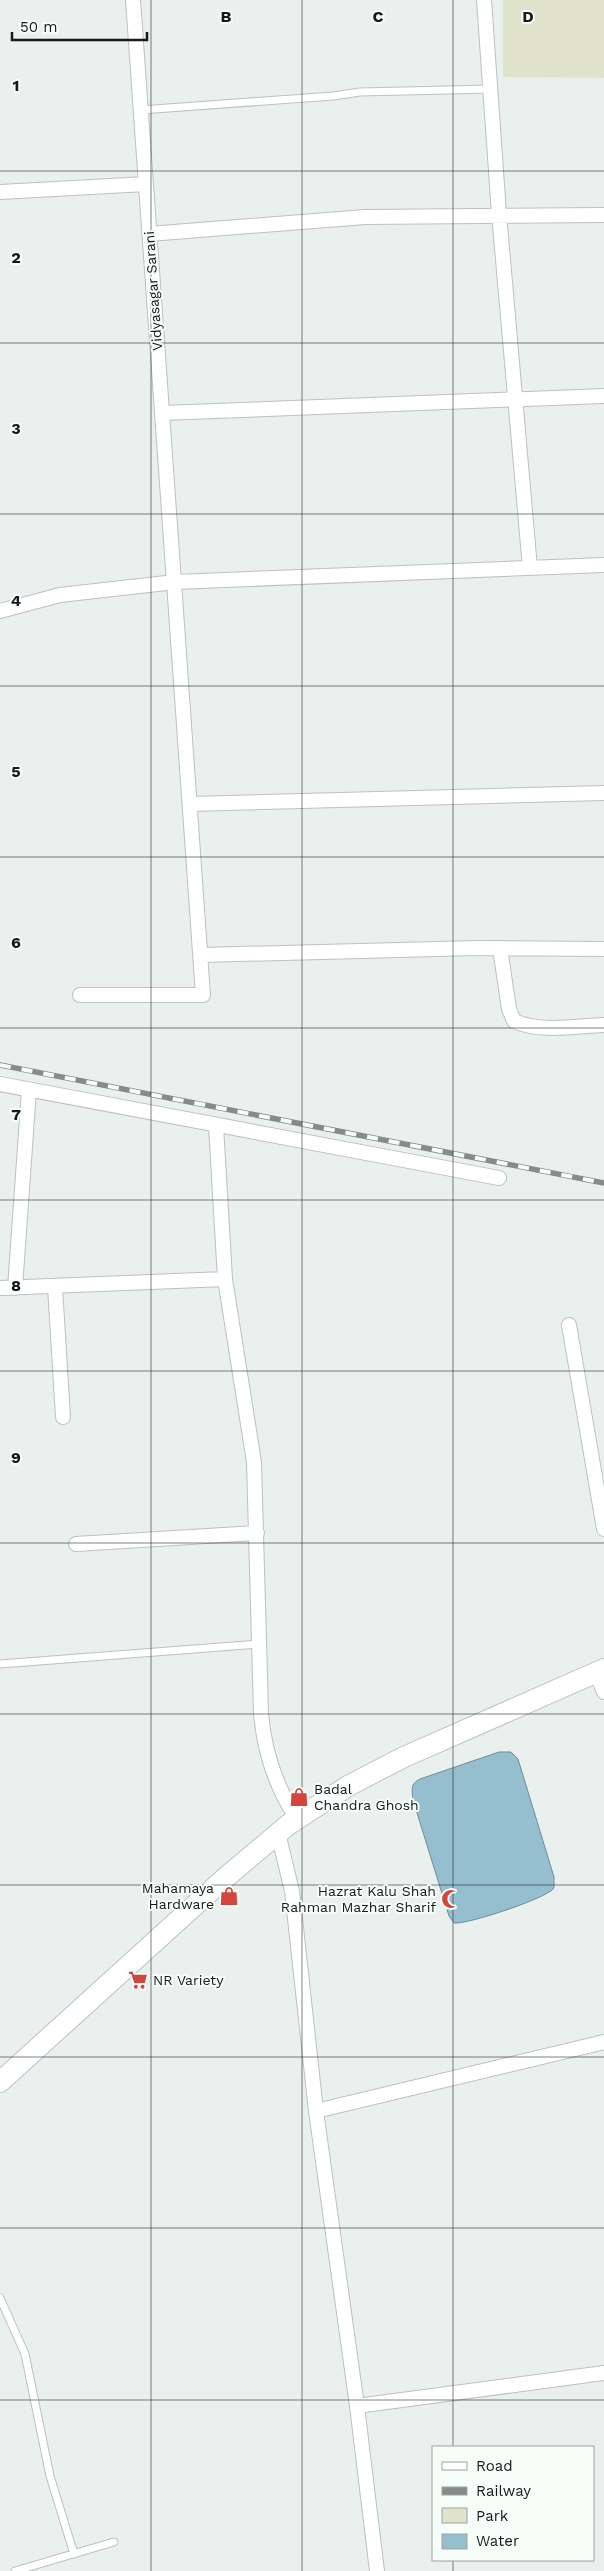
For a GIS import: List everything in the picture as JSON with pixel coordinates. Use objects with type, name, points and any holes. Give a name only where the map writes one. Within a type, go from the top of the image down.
[{"type":"street","name":"Vidyasagar Sarani","points":[[80,994],[203,995],[133,0]]},
{"type":"street","points":[[484,0],[498,214],[530,568]]},
{"type":"street","points":[[0,192],[146,184]]},
{"type":"street","points":[[149,234],[365,217],[604,214]]},
{"type":"street","points":[[162,413],[604,396]]},
{"type":"street","points":[[0,611],[60,595],[175,582],[604,565]]},
{"type":"street","points":[[190,804],[604,793]]},
{"type":"street","points":[[201,955],[500,948],[604,949]]},
{"type":"street","points":[[500,948],[509,1009],[514,1021],[526,1026],[542,1027],[604,1025]]},
{"type":"street","points":[[0,1084],[498,1178]]},
{"type":"street","points":[[14,1288],[29,1090]]},
{"type":"street","points":[[216,1126],[225,1279],[254,1462],[264,1744],[288,1806],[297,1820]]},
{"type":"street","points":[[0,1288],[225,1279]]},
{"type":"street","points":[[54,1286],[63,1417]]},
{"type":"street","points":[[570,1325],[604,1529]]},
{"type":"street","points":[[76,1544],[257,1533]]},
{"type":"street","points":[[0,2082],[224,1878],[278,1833],[348,1786],[404,1757],[600,1671],[604,1692]]},
{"type":"street","points":[[278,1833],[292,1890],[316,2111],[357,2406],[377,2571]]},
{"type":"street","points":[[316,2111],[604,2042]]},
{"type":"street","points":[[357,2406],[604,2373]]},
{"type":"lane","points":[[141,110],[333,96],[360,92],[490,89]]},
{"type":"lane","points":[[0,1664],[260,1644]]},
{"type":"lane","points":[[0,2298],[25,2354],[50,2476],[74,2554]]},
{"type":"lane","points":[[15,2571],[114,2542]]},
{"type":"green space","points":[[503,0],[604,0],[604,78],[503,77]]},
{"type":"water","points":[[499,1752],[511,1752],[518,1759],[554,1877],[554,1888],[538,1898],[506,1910],[474,1920],[454,1923],[449,1916],[413,1800],[412,1787],[420,1779]]},
{"type":"railway","points":[[0,1065],[604,1183]]},
{"type":"place","name":"Badal Chandra Ghosh","points":[[299,1797]]},
{"type":"place","name":"Mahamaya Hardware","points":[[229,1896]]},
{"type":"place","name":"Hazrat Kalu Shah Rahman Mazhar Sharif","points":[[451,1899]]},
{"type":"place","name":"NR Variety","points":[[138,1980]]}]
